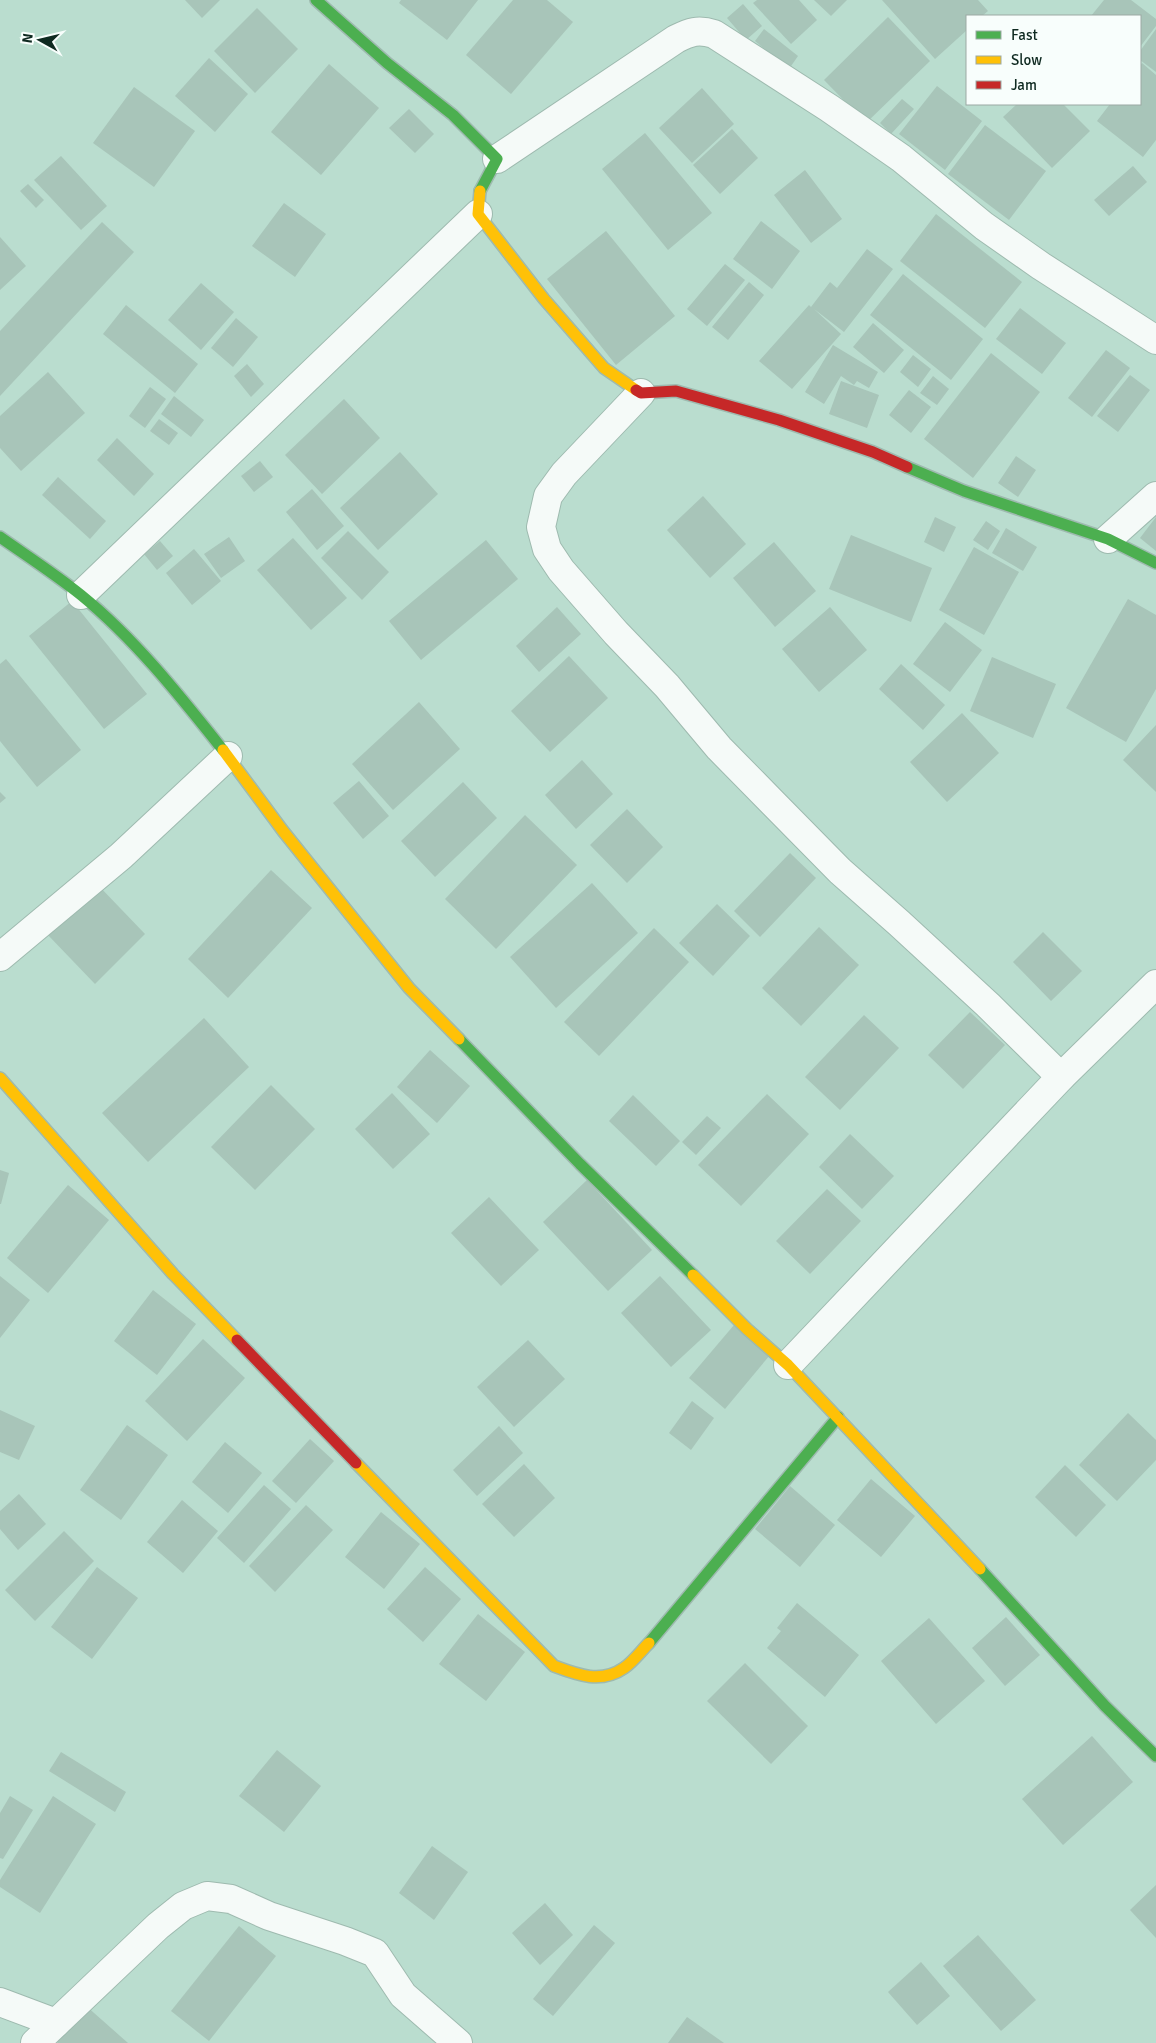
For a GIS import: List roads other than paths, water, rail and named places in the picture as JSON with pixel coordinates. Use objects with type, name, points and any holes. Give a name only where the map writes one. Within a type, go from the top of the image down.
[{"type":"street","points":[[316,0],[387,62],[453,114],[497,159]]},
{"type":"street","points":[[81,595],[478,214],[480,189],[497,159],[691,31],[714,34],[829,108],[901,158],[984,226],[1041,266],[1156,340]]},
{"type":"street","points":[[478,214],[544,299],[604,368],[641,393],[676,391],[779,420],[873,452],[964,491],[1108,539],[1156,563]]},
{"type":"street","points":[[641,393],[564,474],[548,496],[541,527],[547,549],[562,570],[616,633],[667,686],[719,748],[840,872],[899,923],[988,1005],[1061,1077]]},
{"type":"street","points":[[1108,539],[1156,496]]},
{"type":"street","points":[[0,537],[81,595],[127,638],[183,700],[228,756],[284,831],[408,988],[580,1164],[838,1417],[1105,1706],[1156,1756]]},
{"type":"street","points":[[0,957],[120,856],[228,756]]},
{"type":"street","points":[[788,1366],[1061,1077],[1156,984]]},
{"type":"street","points":[[0,1078],[173,1274],[554,1666],[576,1674],[604,1678],[625,1668],[661,1630],[838,1417]]},
{"type":"street","points":[[35,2043],[158,1926],[183,1906],[207,1896],[231,1900],[269,1916],[345,1941],[374,1953],[403,1995],[458,2043]]},
{"type":"street","points":[[0,2002],[56,2024]]}]
